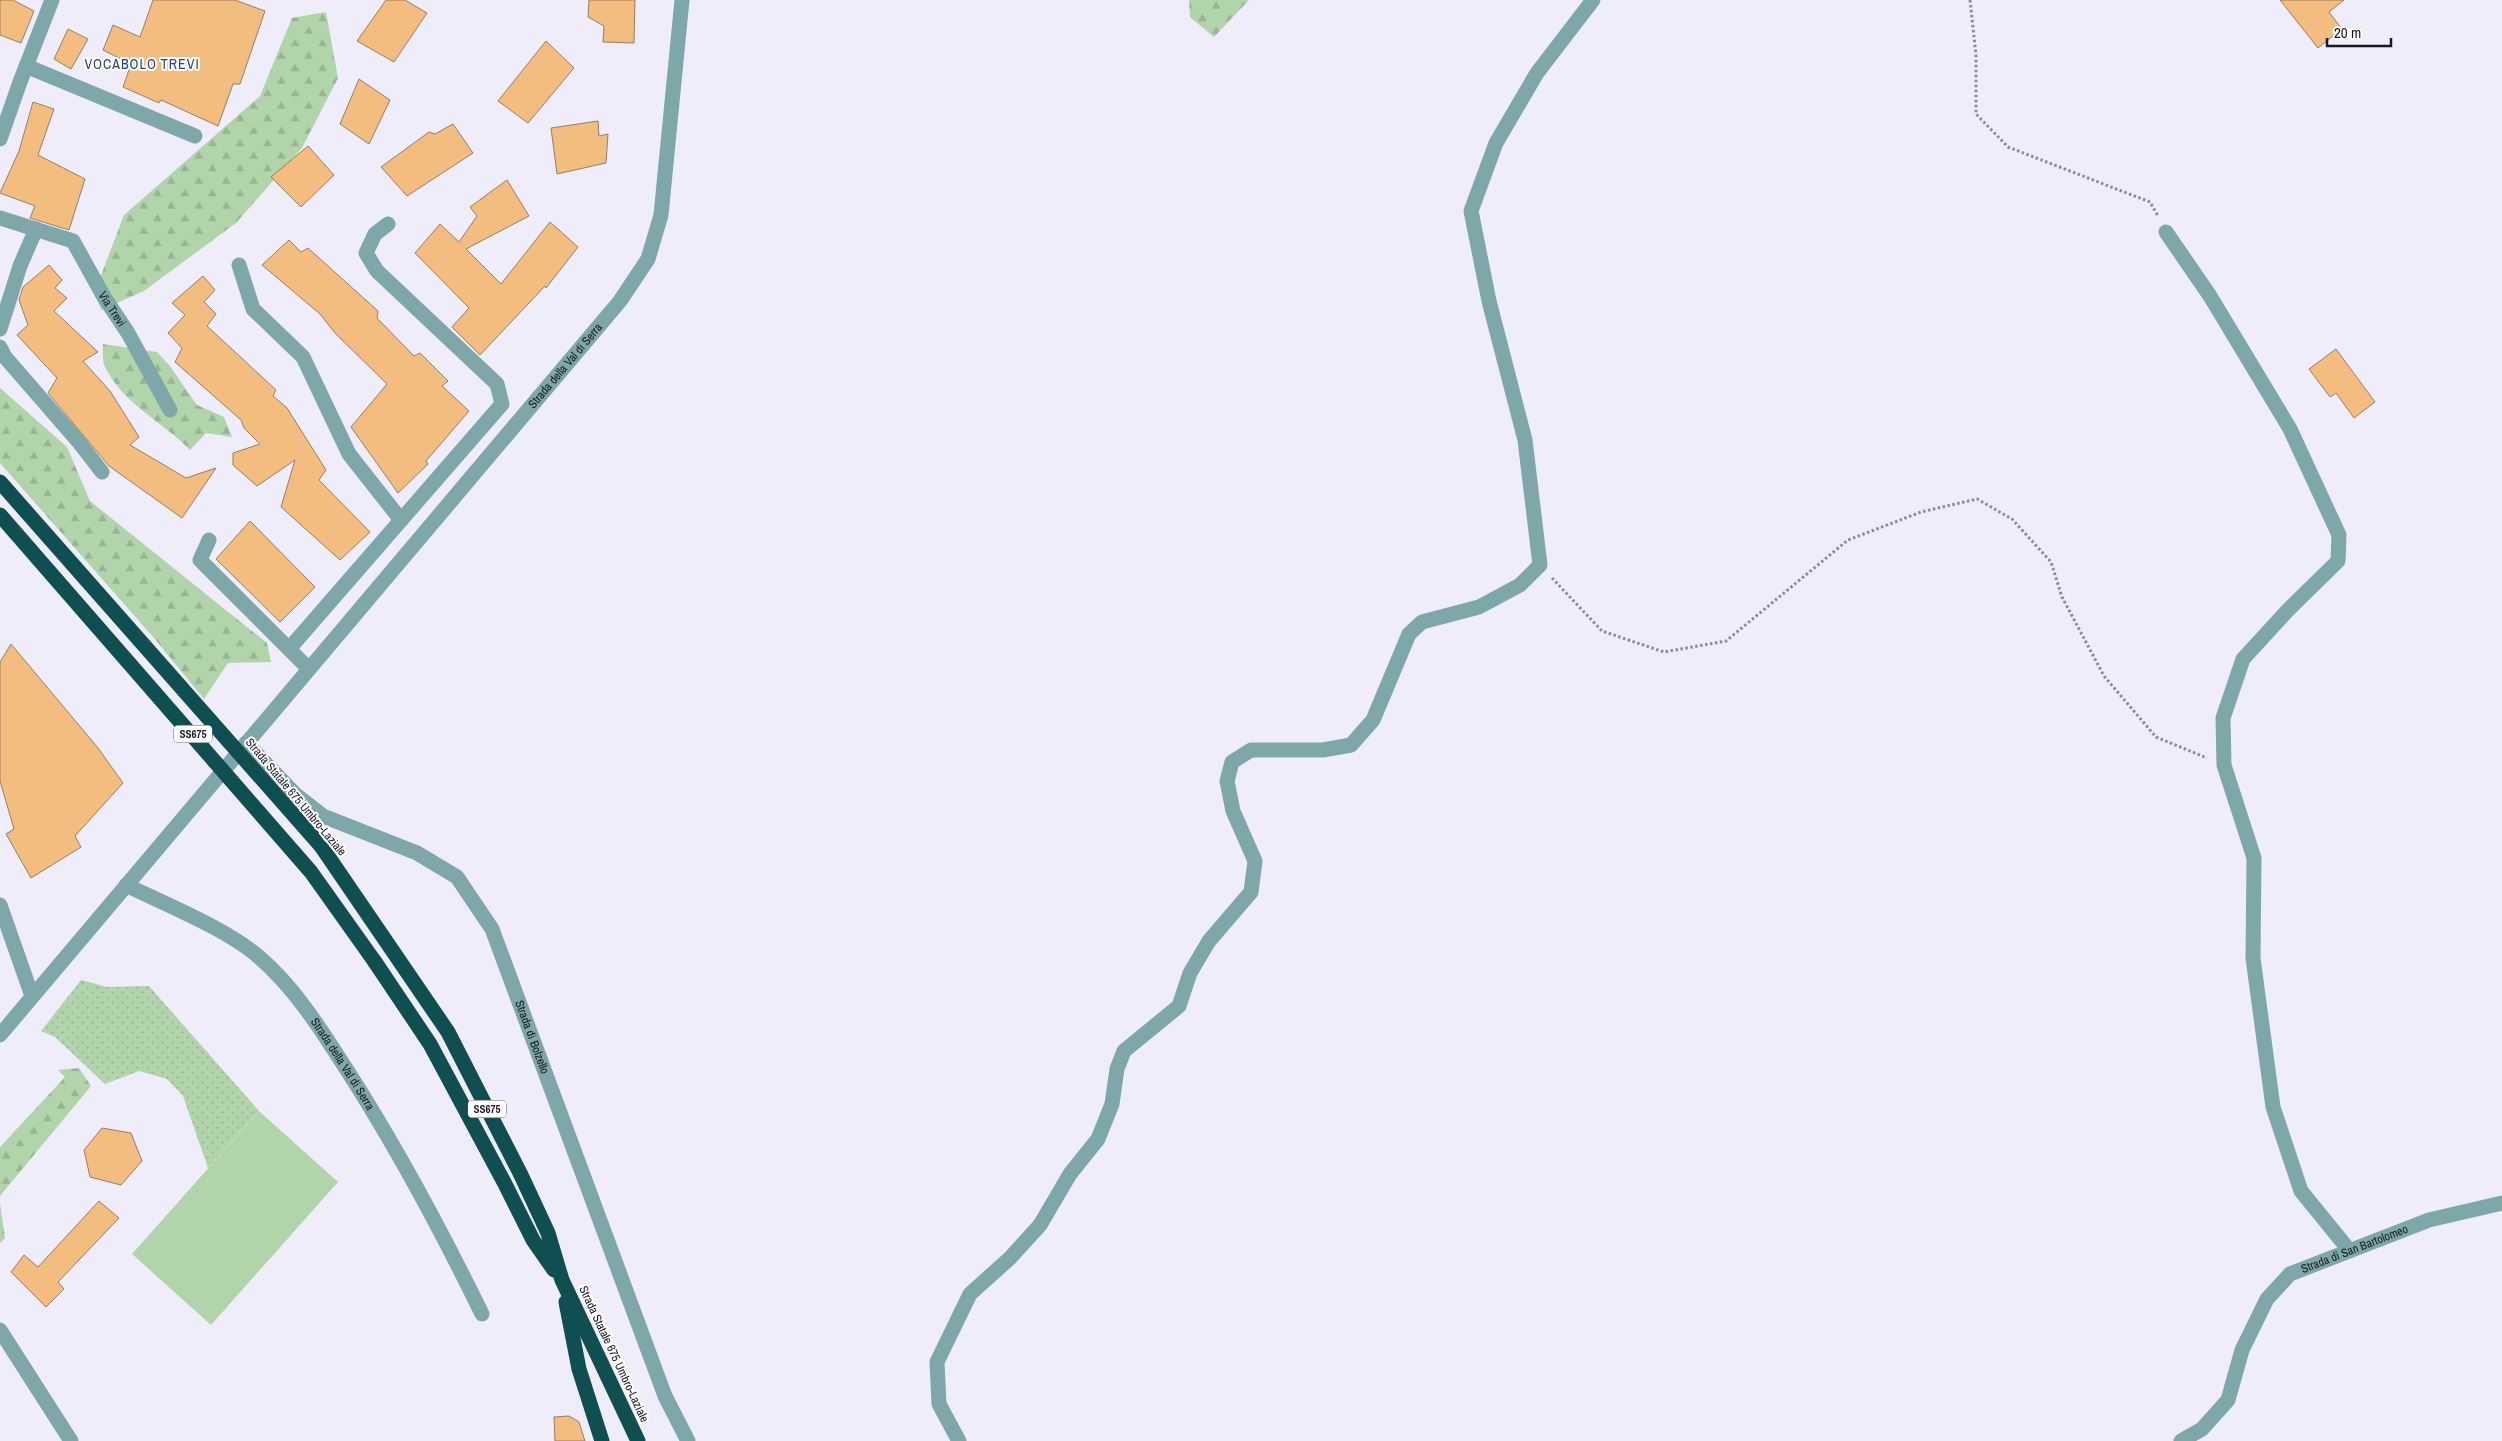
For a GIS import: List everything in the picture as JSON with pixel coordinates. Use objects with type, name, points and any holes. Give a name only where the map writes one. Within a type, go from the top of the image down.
[{"type":"highway","name":"Strada Statale 675 Umbro-Laziale","points":[[0,482],[321,846],[448,1032],[548,1233],[562,1280],[638,1441]]},
{"type":"highway","name":"Strada Statale 675 Umbro-Laziale","points":[[0,516],[155,691],[311,872],[430,1044],[533,1240],[562,1280]]},
{"type":"highway","points":[[562,1280],[578,1369],[602,1441]]},
{"type":"street","points":[[0,139],[52,0]]},
{"type":"street","name":"Strada della Val di Serra","points":[[0,1035],[620,301],[648,259],[661,215],[682,0]]},
{"type":"street","points":[[959,1441],[939,1404],[937,1362],[970,1294],[1010,1258],[1040,1225],[1070,1174],[1098,1139],[1112,1104],[1117,1069],[1124,1051],[1179,1006],[1190,973],[1210,941],[1251,892],[1255,861],[1233,811],[1227,781],[1232,762],[1251,750],[1323,750],[1351,745],[1373,720],[1409,634],[1422,622],[1479,607],[1520,585],[1540,565],[1525,440],[1489,301],[1471,210],[1501,135],[1537,72],[1593,0]]},
{"type":"street","points":[[26,66],[195,136]]},
{"type":"street","name":"Via Trevi","points":[[0,218],[73,241],[170,410]]},
{"type":"street","points":[[289,649],[502,404],[497,384],[377,271],[366,253],[375,234],[388,224]]},
{"type":"street","points":[[0,329],[17,275],[36,229]]},
{"type":"street","points":[[2166,232],[2210,296],[2290,428],[2339,535],[2338,561],[2288,610],[2243,659],[2223,718],[2224,765],[2254,858],[2253,958],[2273,1107],[2301,1191],[2349,1250]]},
{"type":"street","points":[[240,265],[253,309],[303,357],[349,454],[401,520]]},
{"type":"street","points":[[0,347],[5,357],[78,441],[102,472]]},
{"type":"street","points":[[209,540],[200,560],[309,669]]},
{"type":"street","name":"Strada di Bolzello","points":[[246,743],[296,795],[323,816],[417,853],[457,877],[492,929],[665,1396],[688,1441]]},
{"type":"street","name":"Strada della Val di Serra","points":[[126,885],[224,934],[258,956],[288,986],[326,1038],[386,1130],[482,1314]]},
{"type":"street","points":[[0,905],[32,996]]},
{"type":"street","name":"Strada di San Bartolomeo","points":[[2181,1441],[2202,1429],[2228,1400],[2242,1350],[2267,1298],[2290,1274],[2429,1220],[2502,1203]]},
{"type":"street","points":[[0,1330],[71,1441]]},
{"type":"path","points":[[1970,0],[1976,55],[1976,114],[2008,147],[2150,202],[2166,232]]},
{"type":"path","points":[[1540,565],[1602,631],[1664,652],[1726,641],[1848,540],[1921,512],[1977,499],[2012,519],[2050,562],[2062,597],[2104,676],[2156,737],[2224,765]]},
{"type":"green space","points":[[1189,0],[1249,0],[1214,37],[1190,17]]},
{"type":"green space","points":[[326,12],[338,78],[302,148],[236,223],[144,291],[101,310],[95,291],[124,215],[260,96],[292,18]]},
{"type":"green space","points":[[103,344],[157,352],[169,365],[197,405],[224,417],[232,437],[206,433],[190,450],[122,392],[105,367]]},
{"type":"green space","points":[[0,388],[67,447],[90,501],[267,643],[271,662],[228,663],[204,699],[154,638],[0,463]]},
{"type":"green space","points":[[81,980],[107,987],[149,986],[259,1111],[208,1168],[183,1096],[167,1079],[139,1071],[105,1084],[55,1037],[41,1031]]},
{"type":"green space","points":[[79,1068],[91,1086],[0,1196],[0,1147],[65,1077],[58,1070]]},
{"type":"green space","points":[[259,1111],[338,1182],[211,1325],[132,1254]]},
{"type":"green space","points":[[0,1203],[5,1238],[0,1243]]},
{"type":"building","points":[[0,0],[13,0],[34,11],[21,43],[0,35]]},
{"type":"building","points":[[153,0],[235,0],[265,11],[240,84],[233,84],[218,126],[161,100],[159,103],[123,87],[131,64],[103,50],[113,25],[140,37]]},
{"type":"building","points":[[386,0],[405,0],[427,13],[394,62],[357,41]]},
{"type":"building","points":[[589,0],[635,0],[634,43],[603,42],[604,26],[588,17]]},
{"type":"building","points":[[2280,0],[2344,0],[2329,12],[2342,29],[2318,48]]},
{"type":"building","points":[[68,29],[88,39],[71,69],[54,59]]},
{"type":"building","points":[[546,41],[574,68],[528,123],[498,101]]},
{"type":"building","points":[[359,79],[390,100],[369,144],[340,124]]},
{"type":"building","points":[[33,102],[54,109],[38,155],[85,179],[69,230],[30,218],[35,206],[0,193],[19,151]]},
{"type":"building","points":[[598,121],[599,136],[608,134],[606,163],[557,174],[551,128]]},
{"type":"building","points":[[453,124],[473,153],[407,196],[381,167],[429,132],[435,134]]},
{"type":"building","points":[[308,146],[334,175],[301,207],[271,177]]},
{"type":"building","points":[[507,180],[529,216],[466,249],[501,284],[550,222],[578,247],[546,288],[545,286],[480,355],[452,327],[469,308],[415,253],[440,224],[459,242],[477,216],[470,207]]},
{"type":"building","points":[[289,240],[301,252],[308,248],[378,311],[377,318],[414,356],[420,353],[448,381],[442,386],[469,411],[426,461],[428,464],[398,493],[351,427],[387,384],[335,333],[320,314],[262,265]]},
{"type":"building","points":[[49,265],[62,280],[55,288],[67,298],[54,311],[98,352],[83,361],[110,391],[139,437],[130,445],[186,478],[216,468],[182,518],[109,466],[48,393],[57,378],[17,335],[28,325],[19,300],[23,287]]},
{"type":"building","points":[[203,276],[215,290],[204,302],[216,314],[207,326],[276,390],[273,396],[287,408],[326,470],[319,480],[370,532],[340,560],[281,507],[295,460],[257,486],[233,465],[233,453],[260,444],[244,428],[241,420],[175,362],[182,348],[168,333],[185,315],[172,303]]},
{"type":"building","points":[[2336,349],[2375,402],[2354,418],[2336,393],[2330,397],[2309,369]]},
{"type":"building","points":[[250,521],[315,587],[280,622],[216,559]]},
{"type":"building","points":[[11,644],[98,748],[123,783],[75,836],[81,847],[31,878],[6,834],[14,829],[0,781],[0,662]]},
{"type":"building","points":[[102,1128],[131,1133],[142,1161],[121,1185],[90,1177],[84,1150]]},
{"type":"building","points":[[99,1201],[119,1218],[58,1282],[64,1289],[46,1307],[11,1272],[24,1255],[38,1267]]},
{"type":"building","points":[[569,1416],[579,1422],[585,1441],[555,1441],[554,1417]]},
{"type":"district","name":"VOCABOLO TREVI","points":[[142,64]]}]
